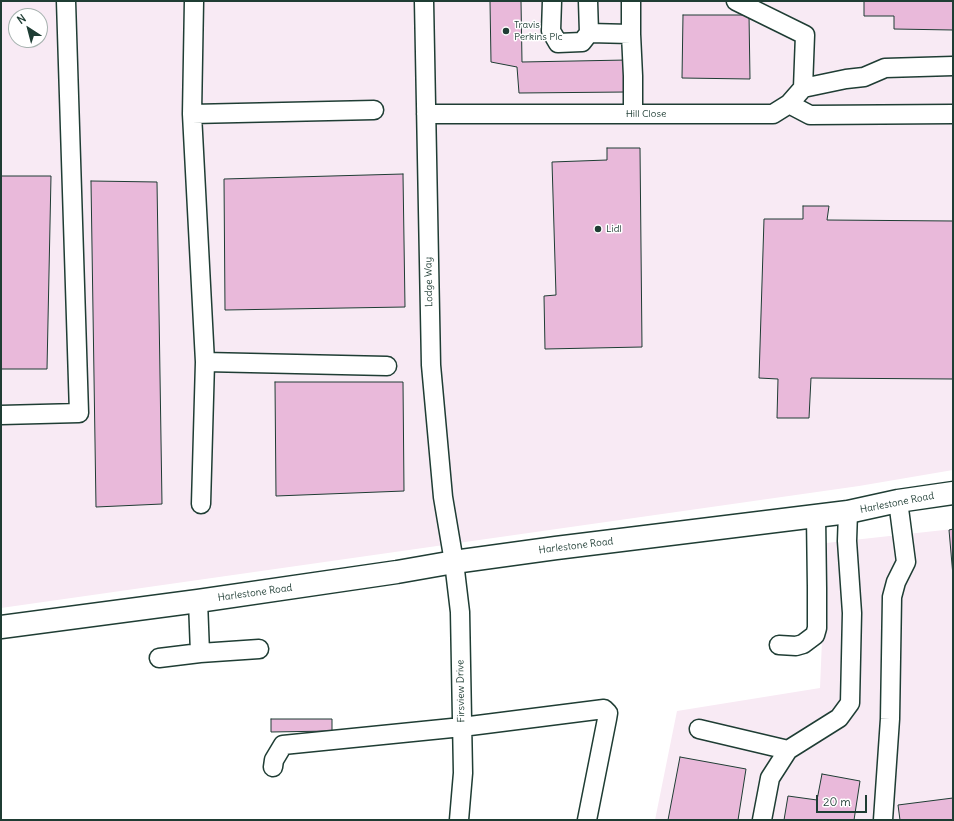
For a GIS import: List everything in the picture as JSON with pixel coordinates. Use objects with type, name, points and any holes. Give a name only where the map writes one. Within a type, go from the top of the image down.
[{"type":"main road","name":"Harlestone Road","points":[[1,627],[198,601],[556,548],[848,512],[898,501],[953,493]]},
{"type":"street","points":[[1,416],[79,413],[66,1]]},
{"type":"street","points":[[194,1],[192,114],[205,362],[201,504]]},
{"type":"street","name":"Lodge Way","points":[[424,1],[431,365],[443,497],[454,562]]},
{"type":"street","points":[[552,1],[551,32],[558,43],[582,42],[589,33],[588,1]]},
{"type":"street","points":[[631,1],[633,114]]},
{"type":"street","points":[[736,1],[805,35],[803,88],[846,79],[864,77],[886,68],[953,66]]},
{"type":"street","points":[[589,33],[631,34]]},
{"type":"street","name":"Hill Close","points":[[426,114],[773,114],[789,104],[803,88]]},
{"type":"street","points":[[789,104],[810,115],[953,114]]},
{"type":"street","points":[[192,114],[374,110]]},
{"type":"street","points":[[205,362],[387,366]]},
{"type":"street","points":[[884,820],[890,719],[892,597],[896,582],[906,562],[898,501]]},
{"type":"street","points":[[762,820],[770,778],[788,750],[840,718],[850,703],[852,613],[847,540],[848,512]]},
{"type":"street","points":[[779,645],[796,646],[803,644],[815,635],[817,628],[816,516]]},
{"type":"street","name":"Firsview Drive","points":[[454,562],[460,612],[463,773],[459,820]]},
{"type":"street","points":[[198,601],[200,653]]},
{"type":"street","points":[[159,658],[200,653],[259,649]]},
{"type":"street","points":[[273,768],[274,760],[283,745],[462,727],[604,709],[608,713],[587,820]]},
{"type":"street","points":[[700,729],[788,750]]},
{"type":"shaded area","points":[[1,1],[953,1],[953,470],[859,486],[1,608]]},
{"type":"shaded area","points":[[953,529],[953,820],[655,820],[677,711],[820,688],[826,543]]},
{"type":"building","name":"Travis Perkins Plc","points":[[490,1],[521,1],[522,62],[627,60],[626,92],[519,93],[517,67],[491,62]]},
{"type":"building","points":[[864,1],[953,1],[953,30],[894,29],[894,16],[864,16]]},
{"type":"building","points":[[683,15],[749,15],[750,79],[682,78]]},
{"type":"building","name":"Lidl","points":[[607,148],[640,148],[642,347],[545,349],[544,296],[556,295],[552,162],[607,160]]},
{"type":"building","points":[[403,174],[405,307],[225,310],[224,179]]},
{"type":"building","points":[[1,176],[51,176],[47,369],[1,369]]},
{"type":"building","points":[[91,181],[157,182],[162,504],[96,507]]},
{"type":"building","points":[[803,206],[829,206],[827,220],[953,221],[953,379],[811,378],[809,418],[777,418],[778,379],[759,378],[764,219],[803,219]]},
{"type":"building","points":[[275,382],[403,382],[404,491],[276,496]]},
{"type":"building","points":[[953,529],[953,576],[949,530]]},
{"type":"building","points":[[271,719],[332,719],[332,731],[271,732]]},
{"type":"building","points":[[680,757],[746,769],[738,820],[668,820]]},
{"type":"building","points":[[822,774],[860,781],[854,820],[784,820],[788,796],[817,800]]},
{"type":"building","points":[[953,798],[953,820],[900,820],[898,805]]},
{"type":"place","name":"Travis Perkins Plc","points":[[506,31]]},
{"type":"place","name":"Lidl","points":[[598,229]]}]
